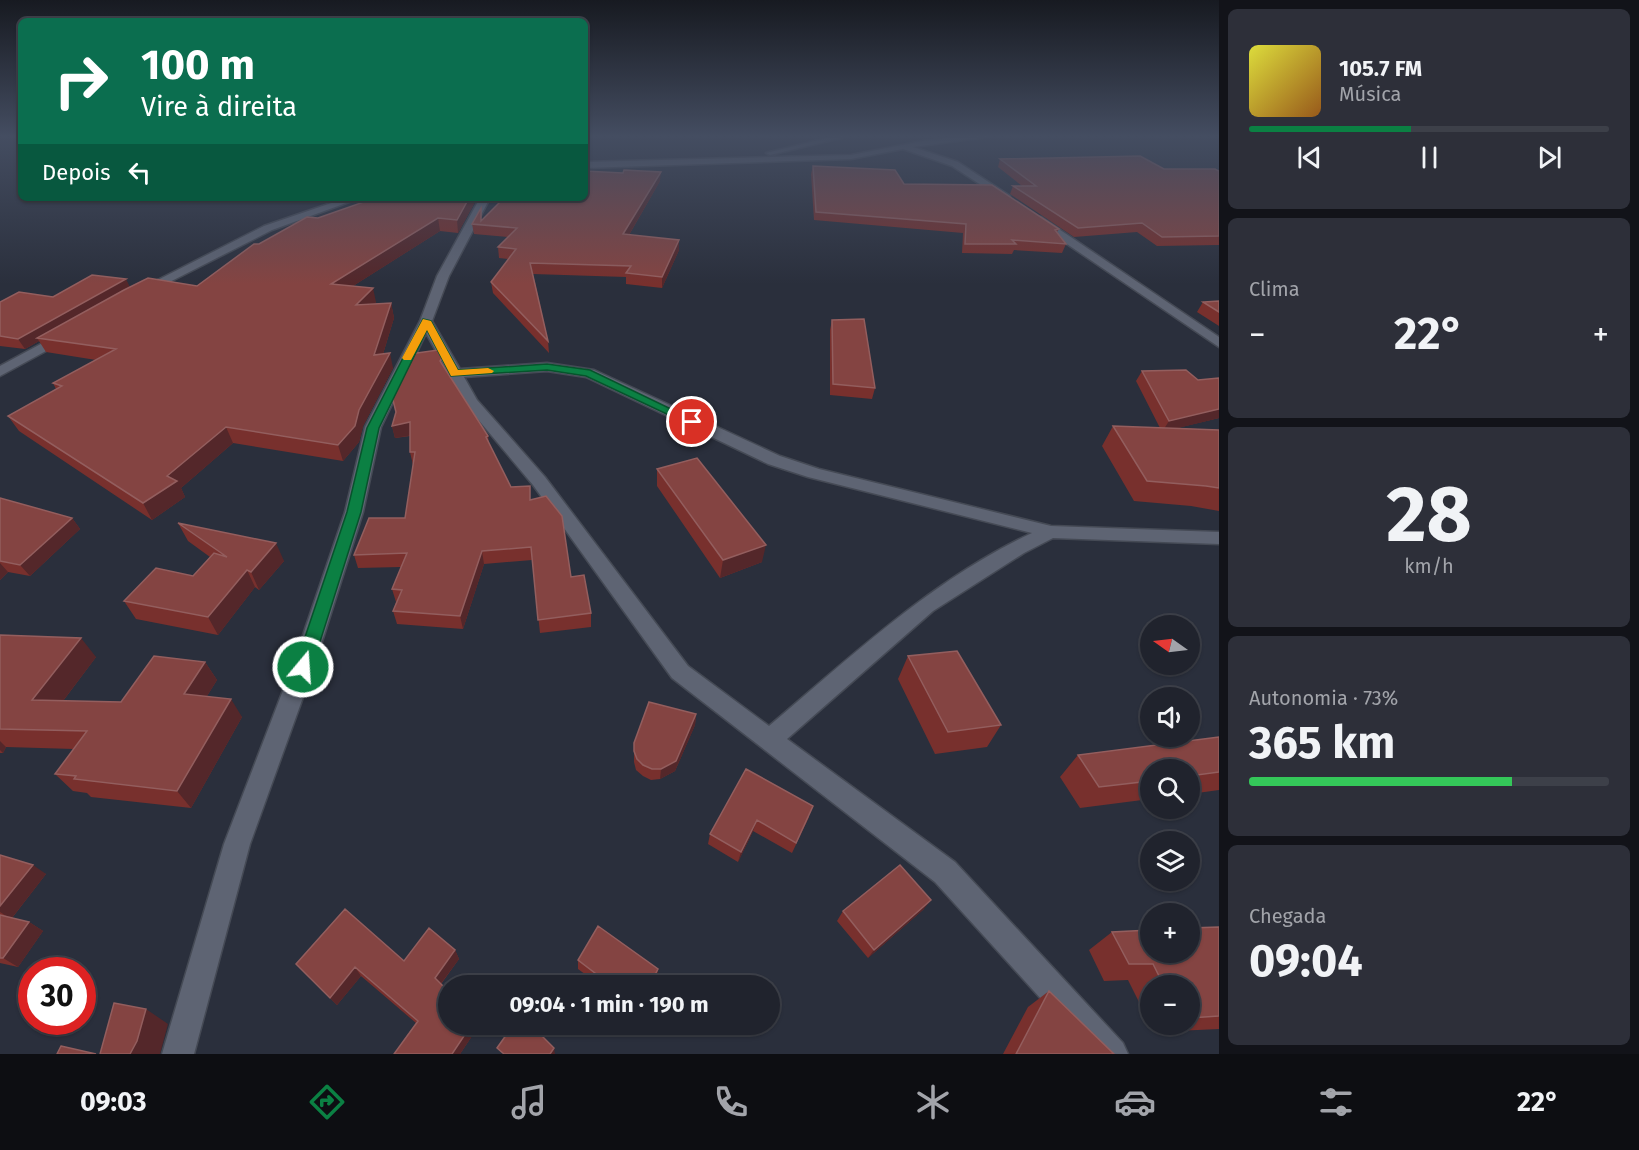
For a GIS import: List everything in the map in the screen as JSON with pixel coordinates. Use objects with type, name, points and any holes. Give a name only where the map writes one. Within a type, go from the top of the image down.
[{"type":"street","points":[[987,185],[1012,202]]},
{"type":"street","points":[[126,299],[268,228],[346,201]]},
{"type":"street","points":[[178,1054],[237,844],[303,667],[354,512],[373,428],[426,321],[443,276],[483,201]]},
{"type":"street","points":[[1031,215],[1219,343]]},
{"type":"street","points":[[426,321],[471,402],[539,481],[680,672],[945,872],[1112,1054]]},
{"type":"street","points":[[0,372],[78,327]]},
{"type":"street","points":[[455,374],[547,367],[590,373],[774,460],[814,473],[1051,532],[1219,538]]},
{"type":"street","points":[[769,740],[926,606],[1017,548],[1051,532]]},
{"type":"building","points":[[588,185],[653,185],[623,234],[679,240],[662,277],[626,273],[631,266],[530,263],[548,341],[491,282],[516,249],[498,247],[517,228],[472,224],[481,208],[481,221],[501,201],[588,201]]},
{"type":"building","points":[[814,185],[992,185],[1059,229],[1055,230],[1066,244],[1012,240],[1016,244],[965,244],[966,224],[816,212]]},
{"type":"building","points":[[1219,185],[1219,236],[1162,237],[1142,223],[1078,228],[1013,186]]},
{"type":"building","points":[[366,201],[467,201],[457,220],[438,218],[331,284],[373,288],[356,305],[391,303],[374,355],[390,353],[359,410],[355,426],[338,445],[226,427],[167,476],[177,481],[143,503],[8,416],[62,386],[53,383],[116,349],[37,338],[148,278],[197,286],[254,244],[259,244],[307,217],[318,218]]},
{"type":"building","points":[[92,275],[126,279],[18,339],[0,336],[0,302],[19,292],[53,297]]},
{"type":"building","points":[[1219,301],[1219,312],[1203,302]]},
{"type":"building","points":[[864,319],[875,388],[833,384],[832,320]]},
{"type":"building","points":[[438,350],[442,358],[440,361],[488,436],[486,437],[511,487],[530,486],[530,500],[546,496],[562,516],[571,577],[584,575],[591,613],[538,620],[531,547],[482,551],[460,616],[393,611],[402,590],[392,589],[407,553],[354,555],[369,518],[405,518],[415,452],[410,452],[410,422],[392,426],[396,412],[391,392],[410,354]]},
{"type":"building","points":[[1186,370],[1198,380],[1219,378],[1219,409],[1169,421],[1142,371]]},
{"type":"building","points":[[1113,426],[1219,430],[1219,488],[1147,481]]},
{"type":"building","points":[[697,458],[766,545],[723,560],[657,469]]},
{"type":"building","points":[[0,498],[72,518],[20,565],[0,561]]},
{"type":"building","points":[[178,523],[276,543],[251,572],[247,570],[208,617],[124,601],[156,568],[193,576],[214,553],[227,557]]},
{"type":"building","points":[[0,635],[81,638],[32,700],[121,702],[154,656],[205,662],[184,694],[231,699],[177,791],[74,779],[76,776],[55,774],[87,731],[0,729]]},
{"type":"building","points":[[957,651],[1001,725],[948,732],[908,656]]},
{"type":"building","points":[[649,702],[696,714],[676,761],[661,769],[652,769],[643,765],[637,759],[634,751],[634,743]]},
{"type":"building","points":[[1219,737],[1219,772],[1200,775],[1200,759],[1140,759],[1140,782],[1099,787],[1078,755],[1141,747],[1200,747],[1200,739]]},
{"type":"building","points":[[746,769],[813,806],[796,843],[757,820],[741,852],[710,834]]},
{"type":"building","points":[[0,855],[33,865],[0,906]]},
{"type":"building","points":[[900,865],[931,900],[874,950],[843,911]]},
{"type":"building","points":[[345,909],[404,961],[429,928],[455,950],[435,978],[438,981],[438,1035],[465,1035],[452,1054],[394,1054],[418,1021],[355,967],[330,998],[296,964]]},
{"type":"building","points":[[0,915],[29,922],[3,958],[0,958]]},
{"type":"building","points":[[598,926],[658,969],[655,975],[598,975],[578,960]]},
{"type":"building","points":[[1219,927],[1219,1016],[1200,1017],[1200,975],[1158,975],[1153,964],[1129,964],[1112,932],[1140,931],[1140,963],[1200,963],[1200,928]]},
{"type":"building","points":[[1049,991],[1114,1054],[1016,1054]]},
{"type":"building","points":[[114,1003],[146,1009],[137,1041],[130,1054],[100,1054]]},
{"type":"building","points":[[506,1035],[541,1035],[554,1048],[550,1054],[504,1054],[497,1048]]},
{"type":"building","points":[[61,1046],[96,1054],[57,1054]]},
{"type":"slow traffic","points":[[408,358],[426,321],[455,374],[488,371]]},
{"type":"route","points":[[303,667],[354,512],[373,428],[426,321],[455,374],[547,367],[590,373],[692,422]]}]
